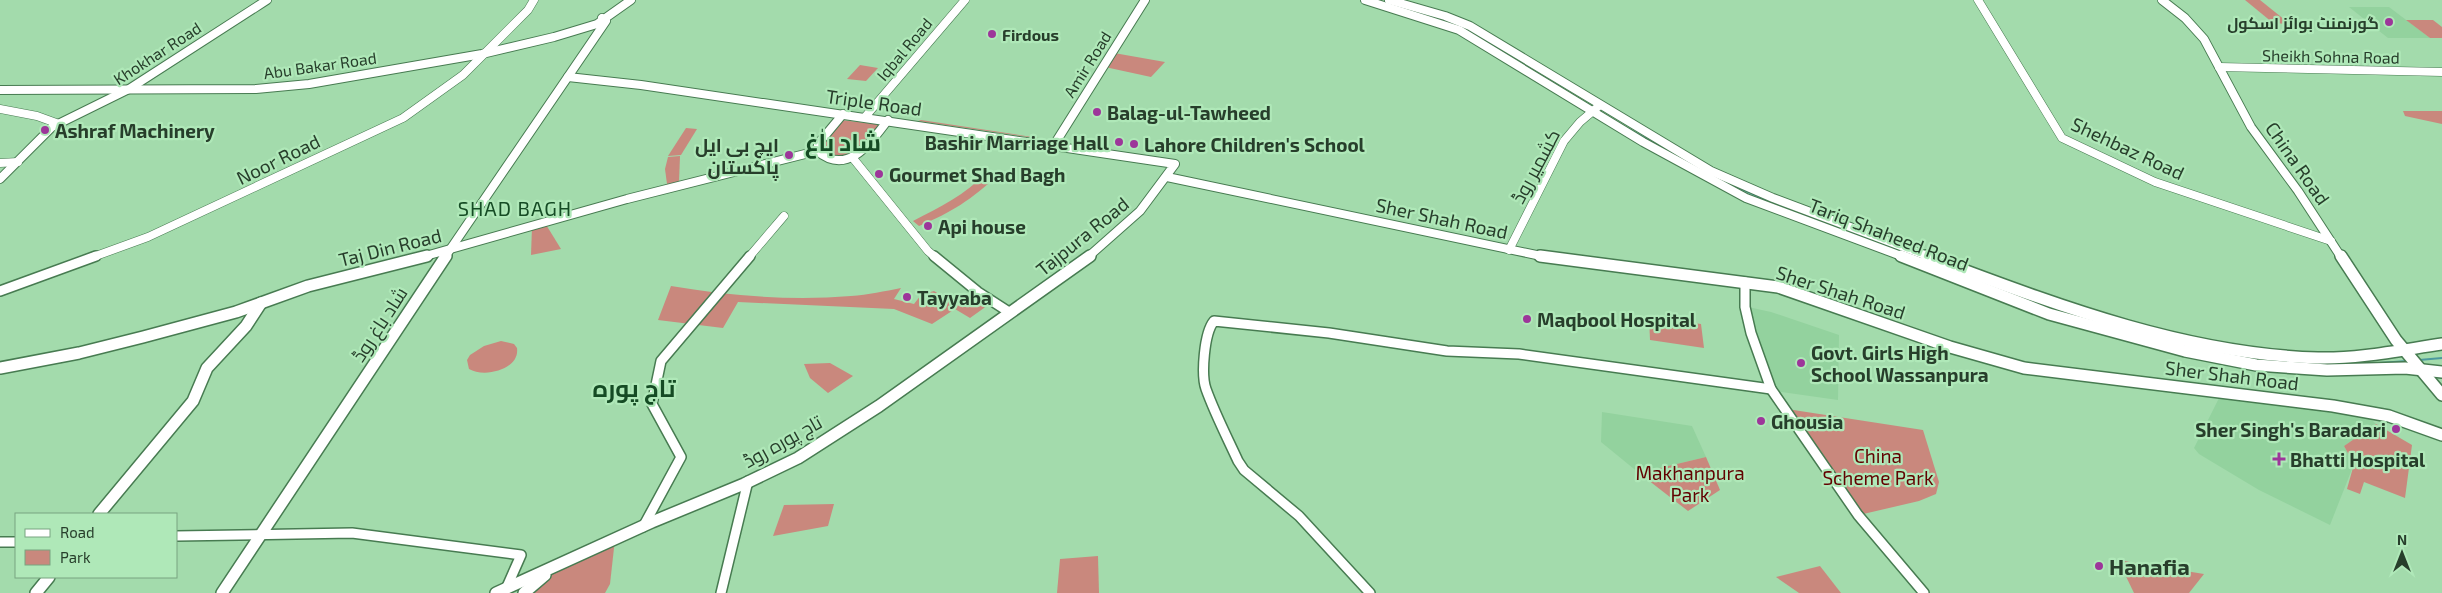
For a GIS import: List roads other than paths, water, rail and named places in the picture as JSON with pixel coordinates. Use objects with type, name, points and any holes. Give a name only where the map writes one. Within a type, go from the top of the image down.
[{"type":"main road","name":"Khokhar Road","points":[[0,179],[47,131],[131,88],[267,0]]},
{"type":"main road","name":"Abu Bakar Road","points":[[603,19],[626,0]]},
{"type":"main road","name":"Abu Bakar Road","points":[[0,88],[277,89],[483,53],[554,37],[603,19],[631,0]]},
{"type":"main road","name":"Amir Road","points":[[1054,145],[1145,0]]},
{"type":"main road","name":"Tariq Shaheed Road","points":[[1365,0],[1453,27],[1595,108],[1712,171],[1774,198],[2022,292],[2178,340],[2278,356],[2319,358],[2364,356],[2406,352],[2442,344]]},
{"type":"main road","name":"Tariq Shaheed Road","points":[[1389,0],[1445,16],[1470,26],[1595,108],[1643,142],[1746,198],[2056,316],[2185,351],[2256,365],[2327,370],[2419,367],[2442,372]]},
{"type":"main road","name":"China Road","points":[[2162,0],[2197,30],[2251,127],[2406,352],[2419,367]]},
{"type":"main road","name":"شاد باغ روڈ","points":[[222,593],[568,77],[603,19]]},
{"type":"main road","name":"Triple Road","points":[[568,77],[632,83],[1175,164]]},
{"type":"main road","points":[[843,114],[818,144],[817,151],[822,156],[832,159],[852,157],[864,150],[888,120]]},
{"type":"main road","name":"Taj Din Road","points":[[0,368],[88,351],[236,312],[308,286],[452,249],[627,199],[817,151]]},
{"type":"main road","name":"Tajpura Road","points":[[1009,312],[1072,271],[1132,222],[1175,164]]},
{"type":"main road","name":"Sher Shah Road","points":[[1167,177],[1509,250],[1589,264],[1778,287],[1950,347],[2024,368],[2333,406],[2389,416],[2442,435]]},
{"type":"main road","points":[[100,513],[148,457],[193,400],[207,368],[246,326],[261,303]]},
{"type":"main road","name":"تاج پورہ روڈ","points":[[502,592],[748,481],[812,449],[920,377],[1009,312]]},
{"type":"main road","points":[[2419,367],[2442,395]]},
{"type":"main road","name":"تاج پورہ روڈ","points":[[524,593],[554,568]]},
{"type":"main road","points":[[36,593],[48,578]]},
{"type":"street","name":"Noor Road","points":[[0,292],[148,237],[403,118],[463,75],[528,10],[534,0]]},
{"type":"street","name":"Iqbal Road","points":[[865,117],[965,0]]},
{"type":"street","name":"Shehbaz Road","points":[[1978,0],[2062,138],[2155,182],[2331,241]]},
{"type":"street","name":"Sheikh Sohna Road","points":[[2219,67],[2442,72]]},
{"type":"street","name":"کشمیر روڈ","points":[[1509,250],[1564,141],[1595,108]]},
{"type":"street","points":[[0,109],[37,116],[59,124]]},
{"type":"street","points":[[852,157],[928,251],[978,292],[1009,312]]},
{"type":"street","points":[[0,163],[18,162]]},
{"type":"street","points":[[643,527],[681,457],[652,404],[661,361],[784,216]]},
{"type":"street","points":[[1745,282],[1745,307],[1750,334],[1771,389],[1858,515],[1924,593]]},
{"type":"street","points":[[1370,593],[1327,544],[1299,516],[1244,470],[1238,461],[1205,387],[1205,340],[1209,327],[1214,321],[1328,333],[1449,351],[1488,355],[1519,354],[1771,389]]},
{"type":"street","points":[[721,593],[748,481]]},
{"type":"street","points":[[178,536],[262,533],[368,534],[378,538],[521,555],[502,592]]},
{"type":"street","points":[[0,542],[15,542]]},
{"type":"waterway","points":[[1462,27],[1507,55]]},
{"type":"waterway","points":[[1629,129],[1688,162]]},
{"type":"waterway","points":[[1721,180],[1771,202],[1902,251]]},
{"type":"waterway","points":[[2238,356],[2255,359]]},
{"type":"waterway","points":[[2419,360],[2442,358]]},
{"type":"waterway","points":[[2380,363],[2407,361]]},
{"type":"place","name":"گورنمنٹ بوائز اسکول","points":[[2389,22]]},
{"type":"place","name":"Firdous","points":[[992,34]]},
{"type":"place","name":"Balag-ul-Tawheed","points":[[1097,112]]},
{"type":"place","name":"Ashraf Machinery","points":[[45,130]]},
{"type":"place","name":"Bashir Marriage Hall","points":[[1119,142]]},
{"type":"place","name":"Lahore Children's School","points":[[1134,144]]},
{"type":"place","name":"ایچ بی ایل پاکستان","points":[[789,155]]},
{"type":"place","name":"Gourmet Shad Bagh","points":[[879,174]]},
{"type":"place","name":"Api house","points":[[928,226]]},
{"type":"place","name":"Tayyaba","points":[[907,297]]},
{"type":"place","name":"Maqbool Hospital","points":[[1527,319]]},
{"type":"place","name":"Govt. Girls High School Wassanpura","points":[[1801,363]]},
{"type":"place","name":"Ghousia","points":[[1761,421]]},
{"type":"place","name":"Sher Singh's Baradari","points":[[2396,429]]},
{"type":"place","name":"Bhatti Hospital","points":[[2279,459]]},
{"type":"place","name":"Hanafia","points":[[2099,566]]},
{"type":"district","name":"شاد باٰغ","points":[[843,141]]},
{"type":"district","name":"SHAD BAGH","points":[[515,208]]},
{"type":"district","name":"تاج پورہ","points":[[634,387]]},
{"type":"park label","name":"China Scheme Park","points":[[1878,466]]},
{"type":"park label","name":"Makhanpura Park","points":[[1690,483]]}]
